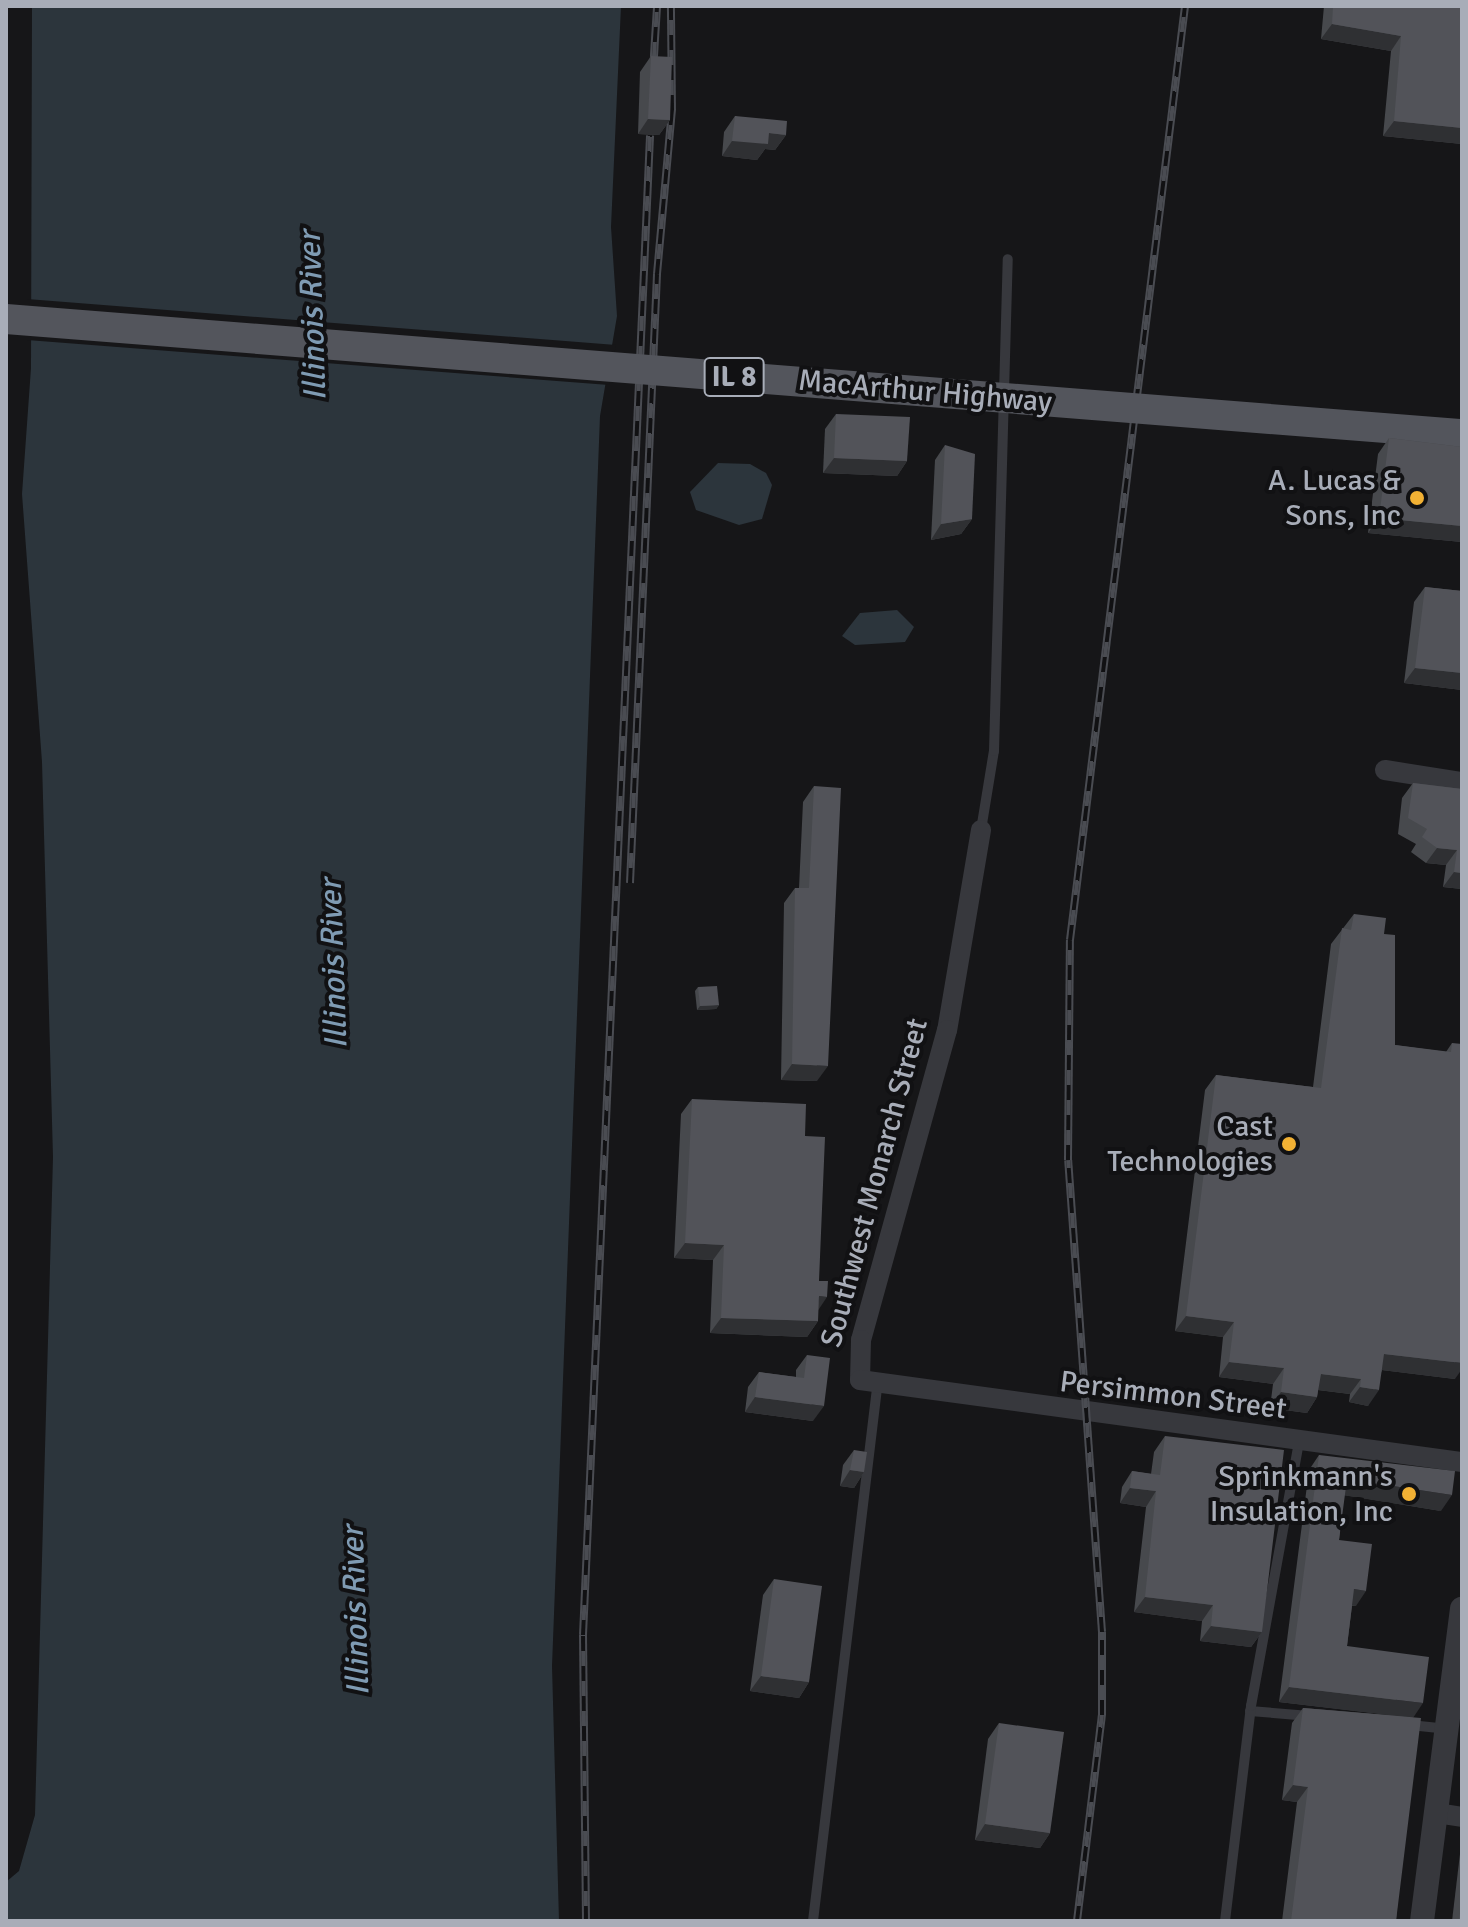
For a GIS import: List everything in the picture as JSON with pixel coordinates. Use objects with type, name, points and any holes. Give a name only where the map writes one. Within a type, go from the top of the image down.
[{"type":"main road","name":"MacArthur Highway","points":[[6,319],[1462,434]]},
{"type":"street","points":[[1385,770],[1462,782]]},
{"type":"street","name":"Southwest Monarch Street","points":[[877,1388],[860,1380],[861,1340],[947,1030],[981,830]]},
{"type":"street","name":"Persimmon Street","points":[[877,1388],[1462,1462]]},
{"type":"street","points":[[1422,1921],[1462,1609]]},
{"type":"street","points":[[1437,1813],[1462,1817]]},
{"type":"lane","points":[[981,830],[994,751],[1008,259]]},
{"type":"lane","points":[[813,1921],[877,1388]]},
{"type":"lane","points":[[1225,1921],[1250,1711],[1299,1442]]},
{"type":"lane","points":[[1250,1711],[1326,1718]]},
{"type":"lane","points":[[1387,1723],[1448,1729]]},
{"type":"water","name":"Illinois River","points":[[32,6],[621,6],[611,227],[617,316],[600,416],[552,1666],[559,1921],[6,1921],[6,1882],[19,1871],[35,1815],[53,1157],[42,762],[22,494],[31,368]]},
{"type":"water","points":[[718,463],[750,464],[766,473],[772,485],[762,519],[739,525],[696,510],[690,492]]},
{"type":"water","points":[[897,610],[914,627],[905,642],[855,645],[842,636],[860,613]]},
{"type":"pier","points":[[27,299],[616,345],[609,385],[27,340]]},
{"type":"building","points":[[1333,6],[1462,6],[1462,128],[1394,121],[1401,36],[1332,24]]},
{"type":"building","points":[[651,56],[672,57],[670,120],[648,119]]},
{"type":"building","points":[[735,116],[787,121],[786,135],[769,133],[768,144],[732,141]]},
{"type":"building","points":[[836,414],[910,417],[907,461],[834,458]]},
{"type":"building","name":"A. Lucas & Sons, Inc","points":[[1389,438],[1462,447],[1462,526],[1379,518]]},
{"type":"building","points":[[945,445],[975,454],[972,519],[941,524]]},
{"type":"building","name":"A. Lucas & Sons, Inc","points":[[1425,587],[1462,591],[1462,673],[1415,668]]},
{"type":"building","points":[[1413,783],[1462,789],[1462,873],[1454,872],[1457,850],[1437,848],[1422,837],[1427,829],[1408,818]]},
{"type":"building","points":[[814,786],[841,788],[828,1066],[792,1064],[795,888],[809,888]]},
{"type":"building","name":"Cast Technologies","points":[[1354,914],[1386,918],[1384,934],[1395,935],[1395,1045],[1451,1052],[1452,1043],[1462,1044],[1462,1363],[1384,1354],[1379,1390],[1360,1387],[1361,1379],[1321,1374],[1317,1397],[1281,1392],[1284,1368],[1229,1362],[1234,1322],[1186,1316],[1216,1075],[1321,1088],[1342,928],[1351,930]]},
{"type":"building","points":[[717,986],[719,1005],[700,1006],[698,987]]},
{"type":"building","points":[[692,1099],[806,1104],[805,1136],[825,1137],[819,1281],[828,1281],[827,1297],[819,1296],[818,1321],[721,1318],[724,1245],[685,1243]]},
{"type":"building","points":[[807,1355],[830,1358],[824,1406],[755,1397],[759,1372],[804,1378]]},
{"type":"building","points":[[1165,1436],[1284,1450],[1262,1632],[1211,1626],[1213,1605],[1145,1597],[1156,1491],[1130,1488],[1132,1471],[1160,1475]]},
{"type":"building","points":[[854,1450],[867,1452],[864,1472],[850,1470]]},
{"type":"building","points":[[1319,1455],[1455,1471],[1452,1495],[1347,1479],[1339,1540],[1372,1544],[1366,1591],[1354,1589],[1347,1646],[1429,1657],[1423,1703],[1289,1687]]},
{"type":"building","points":[[774,1579],[822,1586],[809,1682],[761,1676]]},
{"type":"building","points":[[1303,1708],[1421,1718],[1396,1921],[1291,1921],[1308,1787],[1293,1785]]},
{"type":"building","points":[[999,1723],[1064,1732],[1050,1833],[985,1824]]},
{"type":"railway","points":[[653,72],[657,6]]},
{"type":"railway","points":[[630,883],[657,274],[672,110],[671,6]]},
{"type":"railway","points":[[1077,1921],[1102,1715],[1102,1632],[1068,1160],[1070,940],[1185,6]]},
{"type":"railway","points":[[586,1921],[583,1635],[650,135]]},
{"type":"place","name":"A. Lucas & Sons, Inc","points":[[1417,498]]},
{"type":"place","name":"Cast Technologies","points":[[1289,1144]]},
{"type":"place","name":"Sprinkmann's Insulation, Inc","points":[[1409,1494]]}]
